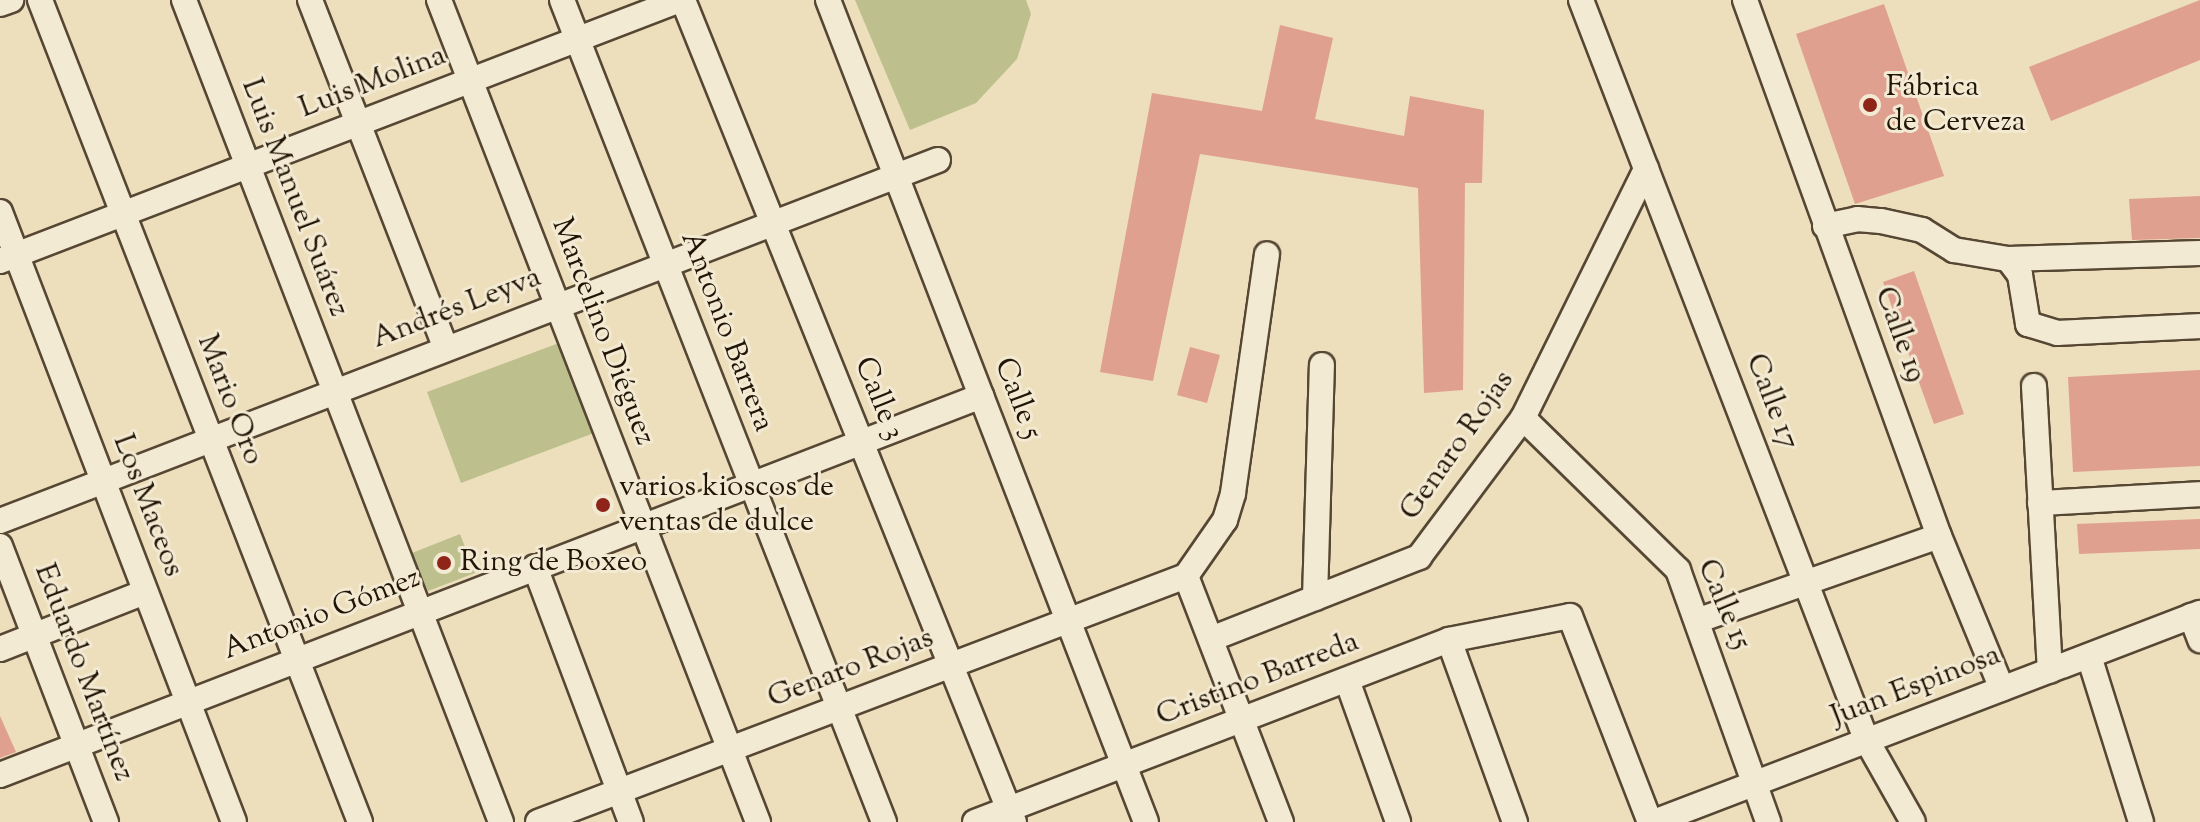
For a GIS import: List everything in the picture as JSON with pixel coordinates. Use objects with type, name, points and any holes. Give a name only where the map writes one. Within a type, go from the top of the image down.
[{"type":"street","points":[[0,4],[11,0]]},
{"type":"street","name":"Mario Oro","points":[[40,0],[360,822]]},
{"type":"street","name":"Luis Manuel Suárez","points":[[184,0],[501,822]]},
{"type":"street","points":[[310,0],[446,348]]},
{"type":"street","name":"Marcelino Diéguez","points":[[439,0],[758,822]]},
{"type":"street","name":"Antonio Barrera","points":[[562,0],[884,822]]},
{"type":"street","name":"Luis Molina","points":[[8,258],[682,0]]},
{"type":"street","name":"Calle 3","points":[[682,0],[1012,815]]},
{"type":"street","name":"Calle 5","points":[[828,0],[899,175],[1146,822]]},
{"type":"street","name":"Calle 17","points":[[1581,0],[1866,739],[1913,822]]},
{"type":"street","name":"Calle 19","points":[[1745,0],[1939,536],[2002,689]]},
{"type":"street","name":"Andrés Leyva","points":[[0,521],[557,304],[938,160]]},
{"type":"street","name":"Genaro Rojas","points":[[1211,639],[1419,557],[1523,418],[1646,169]]},
{"type":"street","name":"Los Maceos","points":[[0,212],[8,258],[103,481],[234,822]]},
{"type":"street","points":[[1825,226],[1857,219],[1881,221],[1922,230],[1954,250],[2008,259],[2200,253]]},
{"type":"street","points":[[1267,254],[1233,493],[1225,520],[1186,576],[1244,719],[1281,822]]},
{"type":"street","points":[[2008,259],[2020,275],[2028,324],[2058,333],[2200,326]]},
{"type":"street","points":[[1315,598],[1322,365]]},
{"type":"street","points":[[2034,386],[2050,671]]},
{"type":"street","name":"Antonio Gómez","points":[[0,775],[981,396]]},
{"type":"street","name":"Calle 15","points":[[1523,418],[1649,536],[1678,570],[1699,620],[1768,822]]},
{"type":"street","points":[[2040,503],[2200,494]]},
{"type":"street","points":[[1699,620],[1939,536]]},
{"type":"street","name":"Eduardo Martínez","points":[[0,546],[106,822]]},
{"type":"street","points":[[535,567],[631,822]]},
{"type":"street","name":"Genaro Rojas","points":[[538,822],[1186,576]]},
{"type":"street","points":[[0,649],[145,592]]},
{"type":"street","points":[[2196,615],[2200,640]]},
{"type":"street","name":"Juan Espinosa","points":[[1652,822],[2196,615]]},
{"type":"street","name":"Cristino Barreda","points":[[975,822],[1012,815],[1125,765],[1449,640],[1570,616],[1652,822]]},
{"type":"street","points":[[1449,640],[1515,822]]},
{"type":"street","points":[[2089,656],[2141,822]]},
{"type":"street","points":[[1347,680],[1398,822]]},
{"type":"green space","points":[[855,0],[1026,0],[1031,14],[1017,59],[976,103],[910,130]]},
{"type":"green space","points":[[559,343],[594,433],[461,483],[427,392]]},
{"type":"green space","name":"Ring de Boxeo","points":[[460,534],[475,573],[428,591],[412,553]]},
{"type":"building","points":[[2200,0],[2200,60],[2051,121],[2029,67]]},
{"type":"building","name":"Fábrica de Cerveza","points":[[1884,4],[1944,176],[1855,204],[1796,34]]},
{"type":"building","points":[[1280,25],[1333,38],[1315,119],[1404,136],[1410,96],[1484,110],[1482,183],[1465,183],[1463,390],[1424,393],[1418,188],[1200,154],[1153,381],[1100,372],[1152,93],[1262,111]]},
{"type":"building","points":[[2200,196],[2200,238],[2132,240],[2129,199]]},
{"type":"building","points":[[1914,271],[1964,414],[1934,424],[1883,282]]},
{"type":"building","points":[[1190,347],[1220,355],[1207,403],[1177,395]]},
{"type":"building","points":[[2200,370],[2200,466],[2073,472],[2068,377]]},
{"type":"building","points":[[2200,519],[2200,549],[2079,554],[2077,524]]},
{"type":"building","points":[[0,716],[16,752],[0,758]]},
{"type":"place","name":"Fábrica de Cerveza","points":[[1870,105]]},
{"type":"place","name":"varios kioscos de ventas de dulce","points":[[603,505]]},
{"type":"place","name":"Ring de Boxeo","points":[[444,563]]}]
